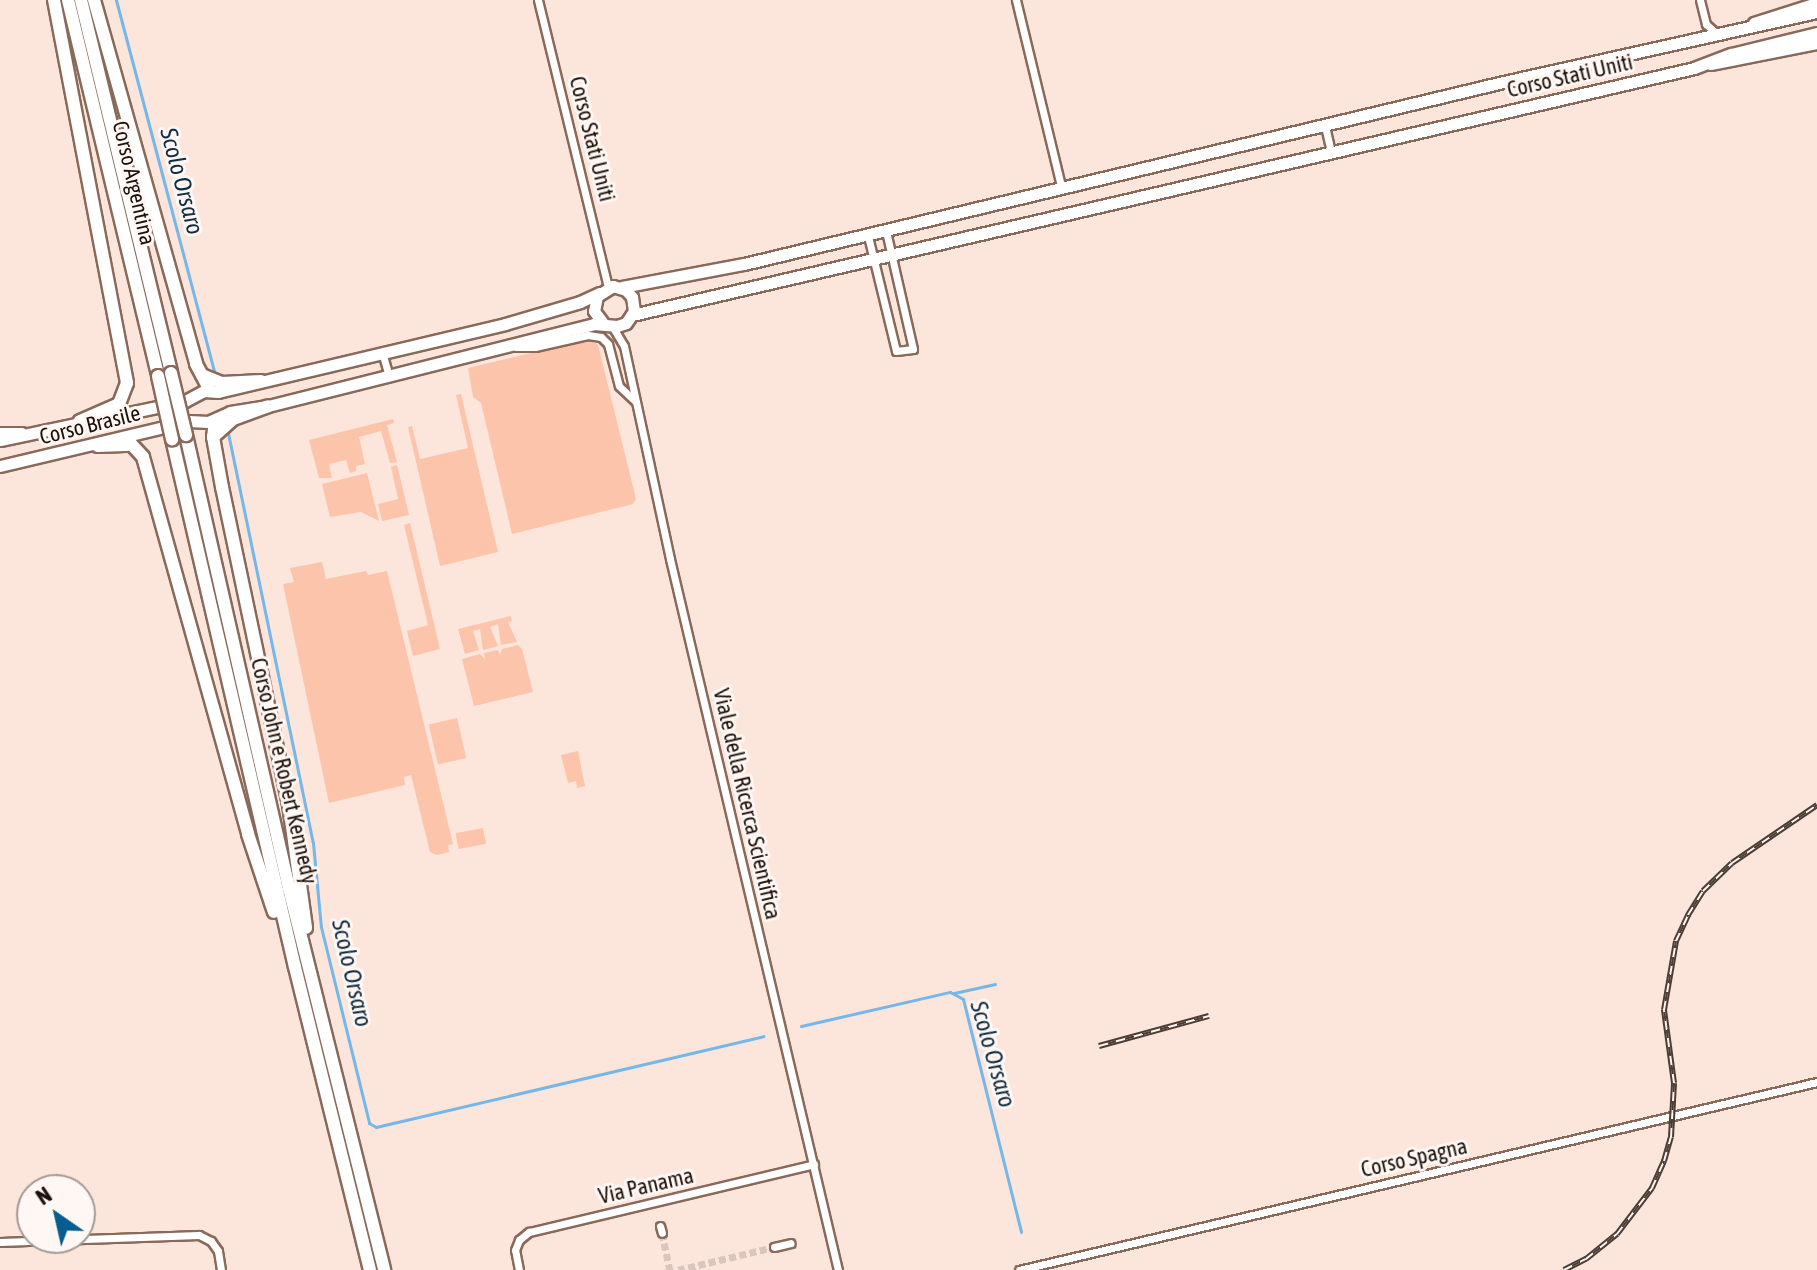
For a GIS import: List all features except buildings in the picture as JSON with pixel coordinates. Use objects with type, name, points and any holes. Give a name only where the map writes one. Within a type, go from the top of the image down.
[{"type":"highway","points":[[54,0],[127,375],[126,391],[119,404],[80,421]]},
{"type":"highway","name":"Corso Argentina","points":[[68,0],[164,374]]},
{"type":"highway","name":"Corso Argentina","points":[[81,0],[164,374]]},
{"type":"highway","points":[[94,0],[199,374],[209,392]]},
{"type":"highway","name":"Corso John e Robert Kennedy","points":[[164,374],[186,435],[317,999],[384,1270]]},
{"type":"highway","name":"Corso John e Robert Kennedy","points":[[164,374],[172,439],[295,967],[370,1270]]},
{"type":"highway","points":[[199,374],[222,383],[261,381]]},
{"type":"highway","points":[[213,437],[233,419],[268,406]]},
{"type":"highway","points":[[218,418],[213,437],[289,805],[317,999]]},
{"type":"highway","points":[[98,446],[132,445],[143,457],[248,834],[295,967]]},
{"type":"main road","name":"Corso Stati Uniti","points":[[622,287],[868,236],[1817,12]]},
{"type":"main road","name":"Corso Stati Uniti","points":[[629,319],[1694,68],[1731,54],[1817,33]]},
{"type":"main road","points":[[209,392],[505,324],[580,302],[604,289],[622,287],[632,297],[629,319],[218,418]]},
{"type":"main road","points":[[604,289],[594,311],[608,325]]},
{"type":"main road","name":"Corso Brasile","points":[[0,440],[185,401],[209,392]]},
{"type":"main road","points":[[209,392],[224,401],[218,418]]},
{"type":"main road","name":"Corso Brasile","points":[[0,466],[98,446],[189,421],[218,418]]},
{"type":"street","name":"Corso Stati Uniti","points":[[538,0],[604,289]]},
{"type":"street","points":[[1016,0],[1062,190]]},
{"type":"street","points":[[1694,40],[1703,31],[1705,22],[1700,0]]},
{"type":"street","points":[[1705,22],[1725,34],[1817,3]]},
{"type":"street","points":[[1694,68],[1817,44]]},
{"type":"street","points":[[1325,126],[1331,152]]},
{"type":"street","points":[[868,236],[896,351],[913,349],[886,231]]},
{"type":"street","name":"Viale della Ricerca Scientifica","points":[[624,346],[629,319]]},
{"type":"street","name":"Viale della Ricerca Scientifica","points":[[608,325],[624,346],[670,559],[838,1270]]},
{"type":"street","points":[[514,347],[535,347],[588,335],[601,337],[608,344],[619,386],[638,404]]},
{"type":"street","points":[[382,352],[389,377]]},
{"type":"street","points":[[0,433],[24,433]]},
{"type":"street","name":"Corso Spagna","points":[[1019,1270],[1817,1082]]},
{"type":"street","name":"Via Panama","points":[[519,1270],[515,1250],[519,1240],[529,1232],[814,1164]]},
{"type":"street","points":[[0,1242],[199,1235],[211,1241],[218,1251],[221,1270]]},
{"type":"street","points":[[774,1247],[791,1243]]},
{"type":"shaded area","points":[[590,339],[598,345],[636,499],[633,504],[512,534],[481,403],[473,397],[468,368]]},
{"type":"shaded area","points":[[461,394],[498,552],[440,566],[408,427],[412,426],[420,459],[468,448],[456,395]]},
{"type":"shaded area","points":[[393,419],[394,423],[387,425],[397,462],[390,463],[381,431],[359,437],[365,464],[356,466],[356,471],[350,473],[346,460],[329,464],[332,478],[319,478],[309,440]]},
{"type":"shaded area","points":[[397,465],[409,515],[382,521],[378,504],[398,499],[391,467]]},
{"type":"shaded area","points":[[367,473],[379,521],[361,512],[330,517],[322,484]]},
{"type":"shaded area","points":[[410,523],[440,649],[413,656],[407,631],[428,625],[404,525]]},
{"type":"shaded area","points":[[322,562],[326,579],[366,571],[368,575],[387,571],[453,844],[448,845],[449,852],[437,855],[430,852],[411,775],[404,777],[405,785],[329,803],[283,584],[294,582],[290,568]]},
{"type":"shaded area","points":[[511,616],[512,621],[508,622],[517,642],[501,645],[498,624],[490,627],[498,646],[483,650],[480,629],[473,631],[479,650],[465,654],[458,629]]},
{"type":"shaded area","points":[[518,645],[522,649],[533,692],[474,706],[462,659],[480,654],[485,659],[484,653],[498,650],[500,655],[502,649]]},
{"type":"shaded area","points":[[457,718],[466,758],[438,764],[429,725]]},
{"type":"shaded area","points":[[578,751],[585,786],[577,788],[576,781],[568,783],[561,755]]},
{"type":"shaded area","points":[[483,828],[486,844],[459,849],[456,833]]},
{"type":"waterway","name":"Scolo Orsaro","points":[[116,0],[214,371]]},
{"type":"waterway","name":"Scolo Orsaro","points":[[228,433],[313,843],[321,927],[369,1123],[376,1127],[763,1036]]},
{"type":"waterway","points":[[954,993],[995,984]]},
{"type":"waterway","name":"Scolo Orsaro","points":[[801,1026],[950,992],[963,999],[1021,1232]]},
{"type":"tunnel","points":[[662,1233],[670,1270]]},
{"type":"tunnel","points":[[678,1270],[774,1247]]},
{"type":"railway","points":[[1564,1270],[1586,1259],[1617,1234],[1652,1188],[1664,1161],[1671,1137],[1674,1083],[1664,1010],[1676,941],[1688,915],[1703,891],[1732,863],[1817,805]]},
{"type":"railway","points":[[1099,1046],[1209,1016]]}]
